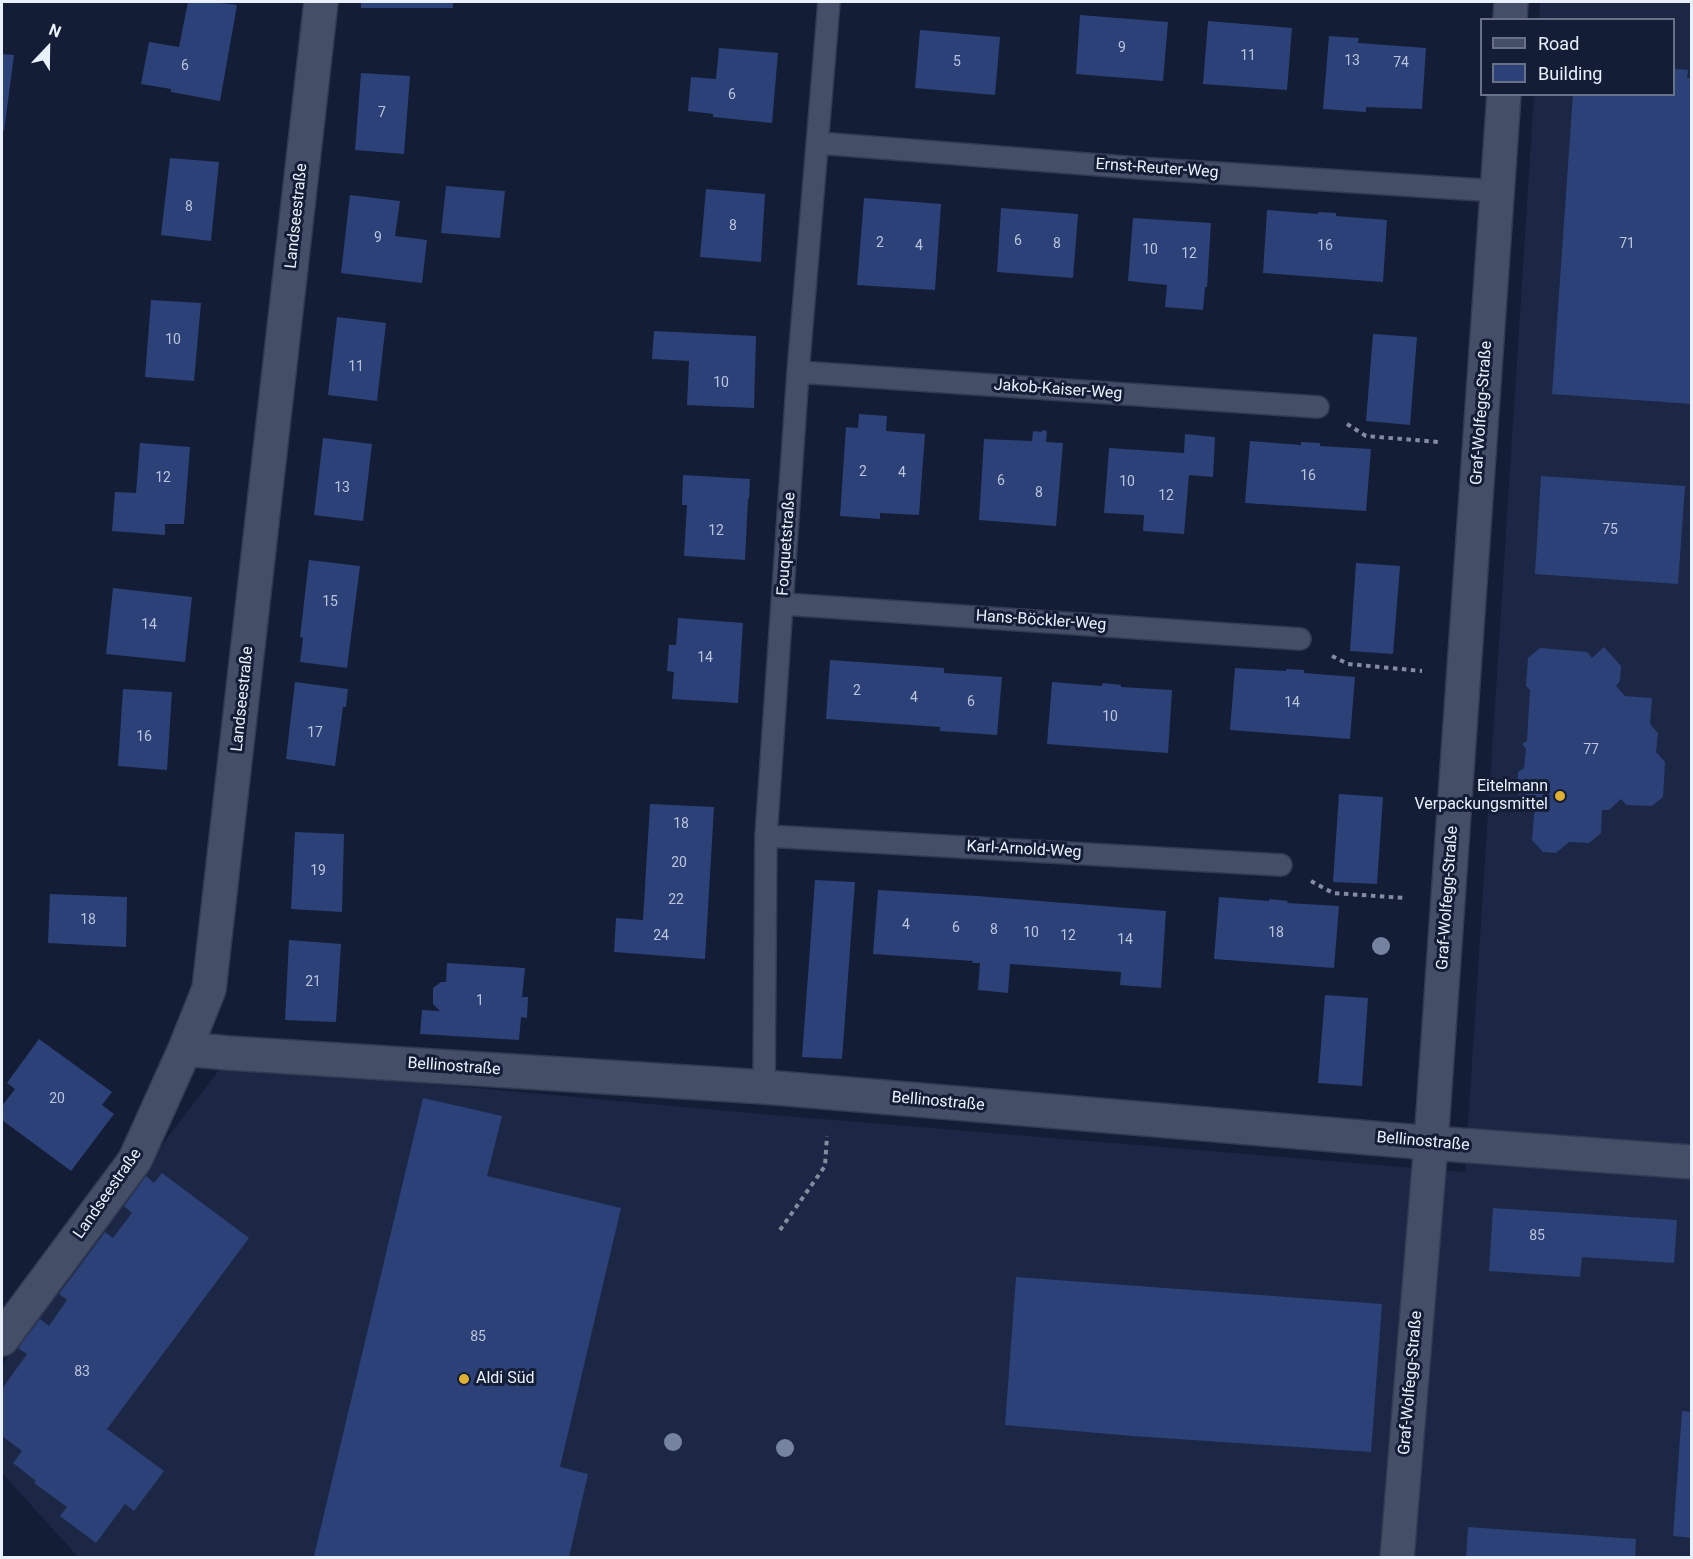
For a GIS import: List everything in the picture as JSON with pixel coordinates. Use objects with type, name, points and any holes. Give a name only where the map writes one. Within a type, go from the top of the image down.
[{"type":"street","name":"Landseestraße","points":[[2,1339],[135,1160],[185,1049],[209,989],[321,2]]},
{"type":"street","points":[[1510,18],[1511,2]]},
{"type":"street","name":"Graf-Wolfegg-Straße","points":[[1397,1557],[1431,1143],[1504,96]]},
{"type":"street","name":"Bellinostraße","points":[[185,1049],[764,1087],[1431,1143],[1692,1162]]},
{"type":"lane","name":"Fouquetstraße","points":[[764,1087],[766,836],[798,372],[829,2]]},
{"type":"lane","name":"Ernst-Reuter-Weg","points":[[818,143],[1138,168],[1497,191]]},
{"type":"lane","name":"Jakob-Kaiser-Weg","points":[[798,372],[1318,407]]},
{"type":"lane","name":"Hans-Böckler-Weg","points":[[783,604],[1300,639]]},
{"type":"lane","name":"Karl-Arnold-Weg","points":[[766,836],[1281,865]]},
{"type":"path","points":[[1318,407],[1366,436],[1479,446]]},
{"type":"path","points":[[1300,639],[1348,664],[1463,674]]},
{"type":"path","points":[[1281,865],[1334,893],[1448,902]]},
{"type":"path","points":[[780,1230],[825,1166]]},
{"type":"shaded area","points":[[1540,2],[1691,2],[1691,1557],[79,1558],[2,1473],[2,1365],[223,1065],[761,1114],[1465,1172],[1534,96],[1675,96],[1675,18],[1539,18]]},
{"type":"building","points":[[188,2],[237,5],[220,101],[141,84],[149,42],[179,47]]},
{"type":"building","points":[[361,2],[453,2],[453,8],[361,8]]},
{"type":"building","points":[[1080,15],[1168,22],[1163,81],[1076,74]]},
{"type":"building","points":[[1208,21],[1292,28],[1287,90],[1203,84]]},
{"type":"building","points":[[920,30],[1000,37],[995,95],[915,88]]},
{"type":"building","points":[[1329,36],[1359,38],[1358,43],[1426,48],[1422,109],[1366,107],[1366,112],[1323,109]]},
{"type":"building","points":[[719,48],[778,53],[772,123],[713,117],[713,114],[688,111],[691,77],[716,79]]},
{"type":"building","points":[[2,54],[14,55],[4,131],[2,130]]},
{"type":"building","points":[[1675,69],[1688,70],[1687,78],[1692,78],[1692,404],[1552,394],[1573,96],[1675,96]]},
{"type":"building","points":[[361,73],[410,76],[404,154],[355,150]]},
{"type":"building","points":[[170,158],[219,162],[211,241],[161,235]]},
{"type":"building","points":[[446,186],[505,191],[500,238],[441,233]]},
{"type":"building","points":[[706,189],[765,194],[761,262],[700,257]]},
{"type":"building","points":[[350,195],[400,201],[395,236],[427,240],[422,283],[341,273]]},
{"type":"building","points":[[864,198],[941,204],[935,290],[857,285]]},
{"type":"building","points":[[1001,208],[1078,214],[1073,278],[997,272]]},
{"type":"building","points":[[1267,210],[1336,213],[1336,216],[1387,220],[1383,282],[1263,273]]},
{"type":"building","points":[[1133,218],[1211,223],[1207,287],[1205,287],[1203,310],[1165,307],[1167,285],[1128,281]]},
{"type":"building","points":[[151,300],[201,303],[194,381],[145,377]]},
{"type":"building","points":[[337,317],[386,323],[377,401],[328,395]]},
{"type":"building","points":[[654,331],[756,336],[754,408],[687,405],[689,361],[652,359]]},
{"type":"building","points":[[1373,334],[1417,337],[1410,425],[1366,421]]},
{"type":"building","points":[[859,414],[887,416],[886,431],[925,434],[919,515],[880,513],[880,519],[840,516],[846,427],[858,428]]},
{"type":"building","points":[[1042,430],[1047,431],[1046,442],[1063,443],[1056,526],[979,520],[984,439],[1032,441],[1033,431],[1042,432]]},
{"type":"building","points":[[1185,434],[1215,437],[1213,477],[1189,475],[1184,534],[1143,531],[1144,515],[1104,513],[1109,448],[1184,453]]},
{"type":"building","points":[[323,438],[372,444],[363,521],[314,515]]},
{"type":"building","points":[[1250,441],[1301,445],[1301,442],[1320,443],[1320,446],[1371,449],[1366,511],[1245,503]]},
{"type":"building","points":[[140,443],[190,447],[184,524],[165,524],[165,535],[112,531],[115,492],[136,493]]},
{"type":"building","points":[[683,475],[750,479],[745,560],[684,556],[687,505],[682,505]]},
{"type":"building","points":[[1541,476],[1685,486],[1678,584],[1535,574]]},
{"type":"building","points":[[309,560],[360,566],[347,668],[300,662],[303,638],[300,637]]},
{"type":"building","points":[[1356,563],[1400,566],[1393,654],[1350,651]]},
{"type":"building","points":[[113,588],[192,597],[185,662],[106,654]]},
{"type":"building","points":[[678,618],[743,623],[738,703],[672,699],[674,672],[667,671],[669,645],[676,645]]},
{"type":"building","points":[[1604,647],[1621,666],[1620,681],[1616,686],[1625,696],[1652,698],[1650,724],[1658,733],[1656,752],[1665,762],[1663,797],[1652,806],[1626,805],[1621,799],[1609,810],[1602,810],[1601,833],[1589,843],[1569,842],[1556,853],[1543,852],[1532,840],[1535,805],[1528,803],[1517,793],[1518,772],[1524,768],[1526,749],[1522,744],[1527,741],[1530,690],[1526,686],[1528,658],[1540,648],[1587,652],[1592,658]]},
{"type":"building","points":[[830,660],[944,668],[944,673],[1002,677],[997,735],[940,731],[940,727],[826,719]]},
{"type":"building","points":[[1235,668],[1304,670],[1304,673],[1355,677],[1350,739],[1230,730]]},
{"type":"building","points":[[295,682],[348,689],[346,707],[343,707],[335,766],[286,759]]},
{"type":"building","points":[[1052,682],[1102,686],[1103,683],[1121,685],[1121,687],[1172,690],[1168,753],[1047,744]]},
{"type":"building","points":[[123,689],[172,692],[167,770],[118,766]]},
{"type":"building","points":[[1339,794],[1383,797],[1377,884],[1333,882]]},
{"type":"building","points":[[650,804],[714,807],[705,959],[614,952],[616,918],[643,920]]},
{"type":"building","points":[[295,832],[344,834],[342,912],[291,909]]},
{"type":"building","points":[[815,880],[855,882],[842,1059],[802,1057]]},
{"type":"building","points":[[878,890],[1166,911],[1161,988],[1120,985],[1121,972],[1010,964],[1008,993],[978,990],[980,963],[873,954]]},
{"type":"building","points":[[50,894],[127,897],[126,947],[48,943]]},
{"type":"building","points":[[1219,897],[1339,906],[1334,968],[1214,959]]},
{"type":"building","points":[[289,940],[341,944],[336,1022],[285,1020]]},
{"type":"building","points":[[447,963],[525,968],[522,997],[528,997],[527,1018],[521,1017],[519,1040],[420,1034],[422,1010],[440,1011],[433,1004],[433,988],[441,982],[446,982]]},
{"type":"building","points":[[1325,995],[1368,998],[1362,1086],[1318,1083]]},
{"type":"building","points":[[39,1039],[112,1092],[102,1105],[114,1114],[71,1171],[2,1120],[2,1106],[15,1089],[7,1083]]},
{"type":"building","points":[[423,1098],[502,1116],[487,1176],[621,1208],[560,1467],[588,1474],[569,1557],[319,1558],[314,1556]]},
{"type":"building","points":[[162,1173],[249,1238],[107,1429],[164,1471],[134,1511],[125,1504],[96,1543],[60,1516],[67,1507],[34,1483],[36,1481],[13,1463],[22,1451],[2,1436],[2,1389],[27,1354],[18,1348],[40,1319],[49,1326],[67,1300],[59,1294],[105,1232],[113,1238],[132,1213],[124,1206],[146,1176],[154,1183]]},
{"type":"building","points":[[1493,1208],[1677,1220],[1674,1263],[1582,1257],[1580,1277],[1489,1271]]},
{"type":"building","points":[[1016,1277],[1382,1304],[1371,1452],[1005,1425]]},
{"type":"building","points":[[1682,1411],[1692,1412],[1692,1538],[1673,1536]]},
{"type":"building","points":[[1468,1527],[1636,1539],[1635,1558],[1466,1558]]},
{"type":"place","name":"Eitelmann Verpackungsmittel","points":[[1560,796]]},
{"type":"place","name":"Aldi Süd","points":[[464,1379]]}]
